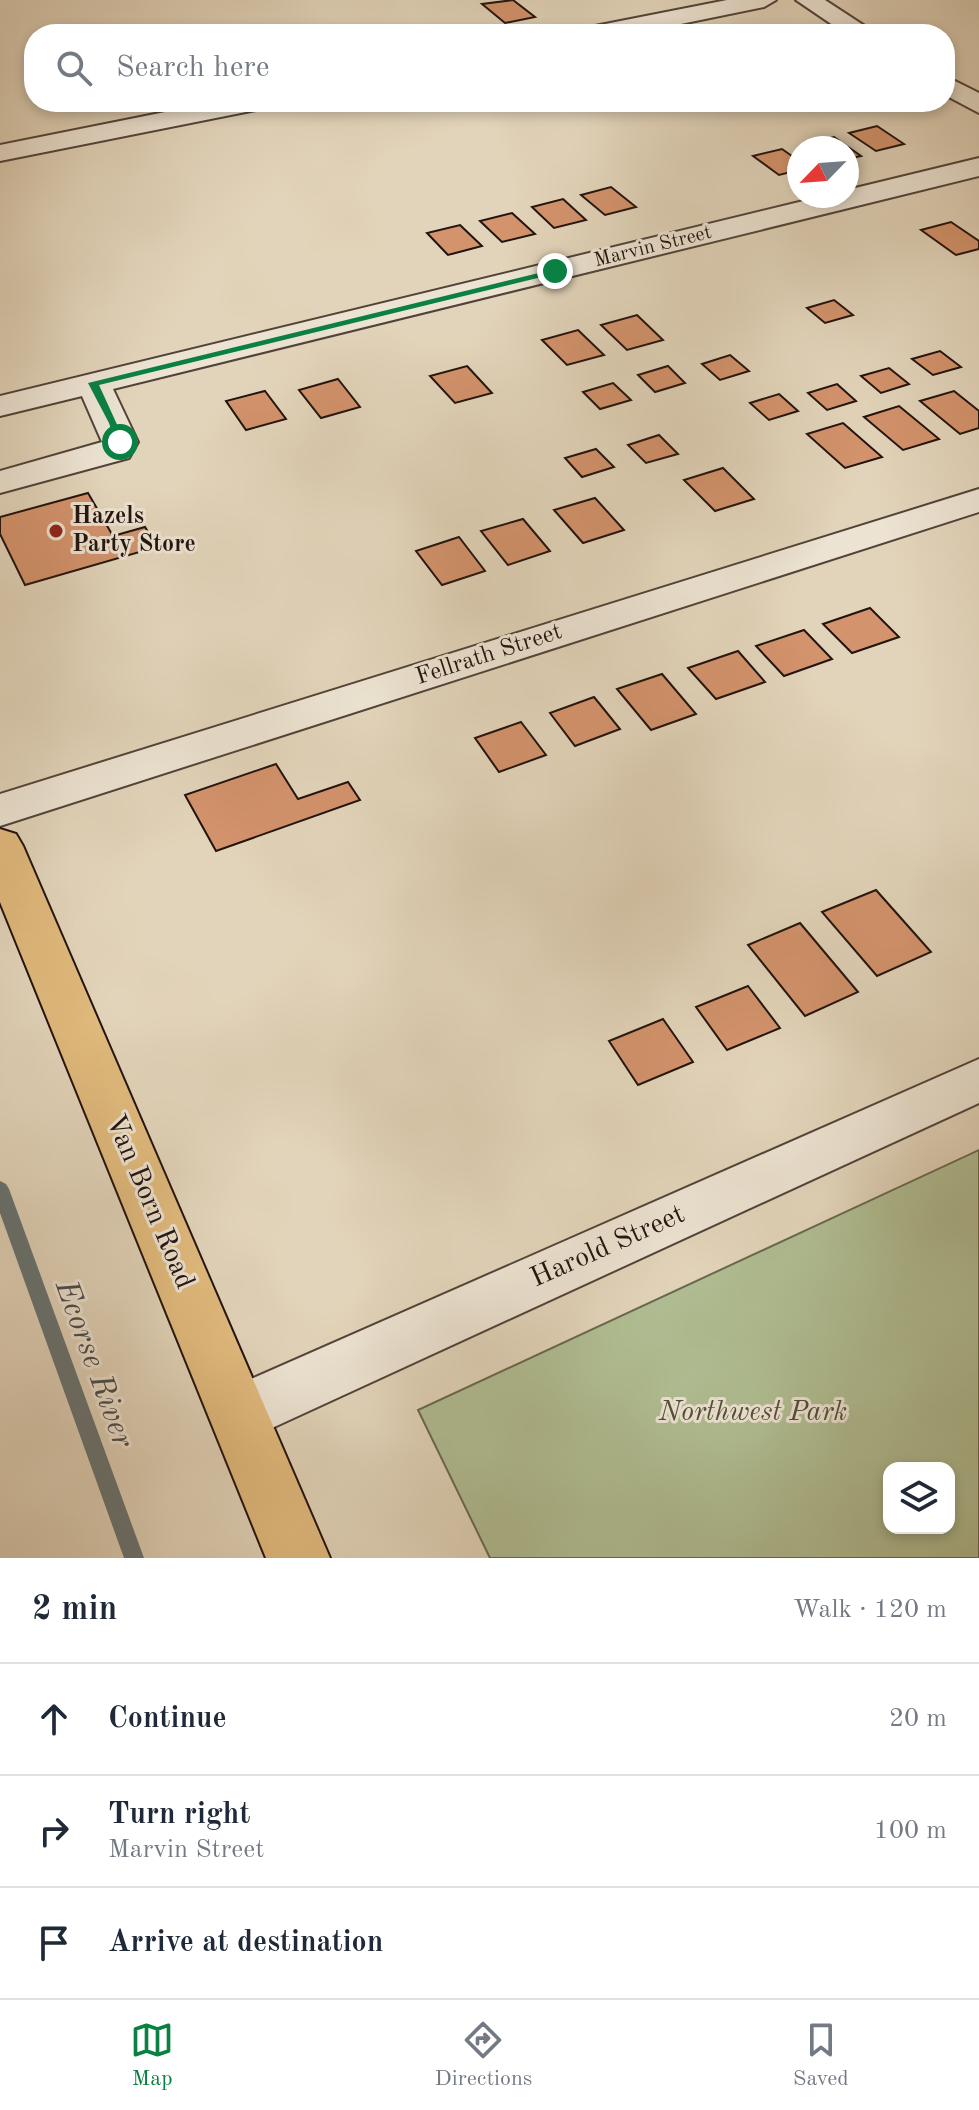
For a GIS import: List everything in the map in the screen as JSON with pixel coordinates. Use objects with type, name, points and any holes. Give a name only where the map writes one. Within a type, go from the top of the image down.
[{"type":"main road","name":"Van Born Road","points":[[0,846],[298,1558]]},
{"type":"street","points":[[645,24],[764,0]]},
{"type":"street","points":[[808,0],[848,24]]},
{"type":"street","points":[[955,90],[979,105]]},
{"type":"street","points":[[0,153],[206,112]]},
{"type":"street","name":"Marvin Street","points":[[0,406],[979,167]]},
{"type":"street","points":[[0,482],[116,450],[120,442],[114,423],[93,383]]},
{"type":"street","name":"Fellrath Street","points":[[0,810],[979,500]]},
{"type":"street","name":"Harold Street","points":[[238,1414],[979,1080]]},
{"type":"green space","name":"Northwest Park","points":[[979,1150],[979,1558],[490,1558],[418,1410]]},
{"type":"building","points":[[513,0],[535,17],[505,23],[482,4]]},
{"type":"building","points":[[877,126],[904,144],[876,151],[859,140],[859,136],[849,133]]},
{"type":"building","points":[[782,149],[787,153],[787,173],[779,175],[753,156]]},
{"type":"building","points":[[611,187],[636,207],[605,215],[581,195]]},
{"type":"building","points":[[563,199],[586,220],[554,228],[532,207]]},
{"type":"building","points":[[512,213],[535,234],[502,242],[480,221]]},
{"type":"building","points":[[951,222],[979,241],[979,249],[956,255],[921,230]]},
{"type":"building","points":[[460,225],[482,246],[448,255],[427,233]]},
{"type":"building","points":[[834,300],[853,315],[825,323],[807,308]]},
{"type":"building","points":[[637,315],[663,340],[627,350],[601,325]]},
{"type":"building","points":[[578,330],[604,355],[567,365],[542,340]]},
{"type":"building","points":[[940,351],[961,367],[933,375],[912,359]]},
{"type":"building","points":[[730,355],[749,371],[720,380],[702,364]]},
{"type":"building","points":[[467,366],[492,393],[455,403],[430,376]]},
{"type":"building","points":[[668,366],[685,383],[655,392],[638,375]]},
{"type":"building","points":[[889,368],[909,384],[881,393],[861,376]]},
{"type":"building","points":[[338,379],[360,407],[321,418],[299,390]]},
{"type":"building","points":[[613,383],[631,400],[600,409],[583,392]]},
{"type":"building","points":[[837,384],[856,401],[827,410],[808,393]]},
{"type":"building","points":[[265,391],[286,419],[246,430],[226,401]]},
{"type":"building","points":[[954,391],[979,411],[979,428],[960,434],[920,401]]},
{"type":"building","points":[[779,394],[798,411],[769,420],[750,403]]},
{"type":"building","points":[[899,406],[939,439],[903,450],[864,417]]},
{"type":"building","points":[[843,423],[882,457],[845,468],[807,434]]},
{"type":"building","points":[[659,435],[678,454],[646,463],[628,445]]},
{"type":"building","points":[[596,449],[614,467],[582,477],[565,458]]},
{"type":"building","points":[[723,468],[754,499],[715,511],[684,480]]},
{"type":"building","points":[[88,493],[113,536],[145,527],[157,547],[25,585],[0,534],[0,517]]},
{"type":"building","points":[[595,498],[624,530],[583,543],[554,510]]},
{"type":"building","points":[[523,519],[550,551],[508,565],[481,531]]},
{"type":"building","points":[[459,537],[485,571],[442,585],[416,551]]},
{"type":"building","points":[[870,608],[899,637],[852,653],[823,624]]},
{"type":"building","points":[[804,630],[832,659],[784,676],[756,646]]},
{"type":"building","points":[[738,651],[765,682],[716,699],[688,668]]},
{"type":"building","points":[[662,674],[696,714],[651,730],[617,689]]},
{"type":"building","points":[[594,697],[620,729],[575,746],[550,713]]},
{"type":"building","points":[[521,722],[546,755],[499,772],[475,738]]},
{"type":"building","points":[[276,764],[298,799],[348,782],[360,800],[216,851],[185,795]]},
{"type":"building","points":[[876,890],[931,952],[877,976],[822,912]]},
{"type":"building","points":[[800,923],[858,992],[805,1016],[748,945]]},
{"type":"building","points":[[748,986],[780,1028],[727,1050],[696,1007]]},
{"type":"building","points":[[663,1019],[693,1062],[638,1085],[609,1041]]},
{"type":"waterway","name":"Ecorse River","points":[[0,1189],[134,1558]]},
{"type":"place","name":"Hazels Party Store","points":[[56,531]]},
{"type":"route","points":[[120,442],[114,423],[93,383],[555,271]]}]
